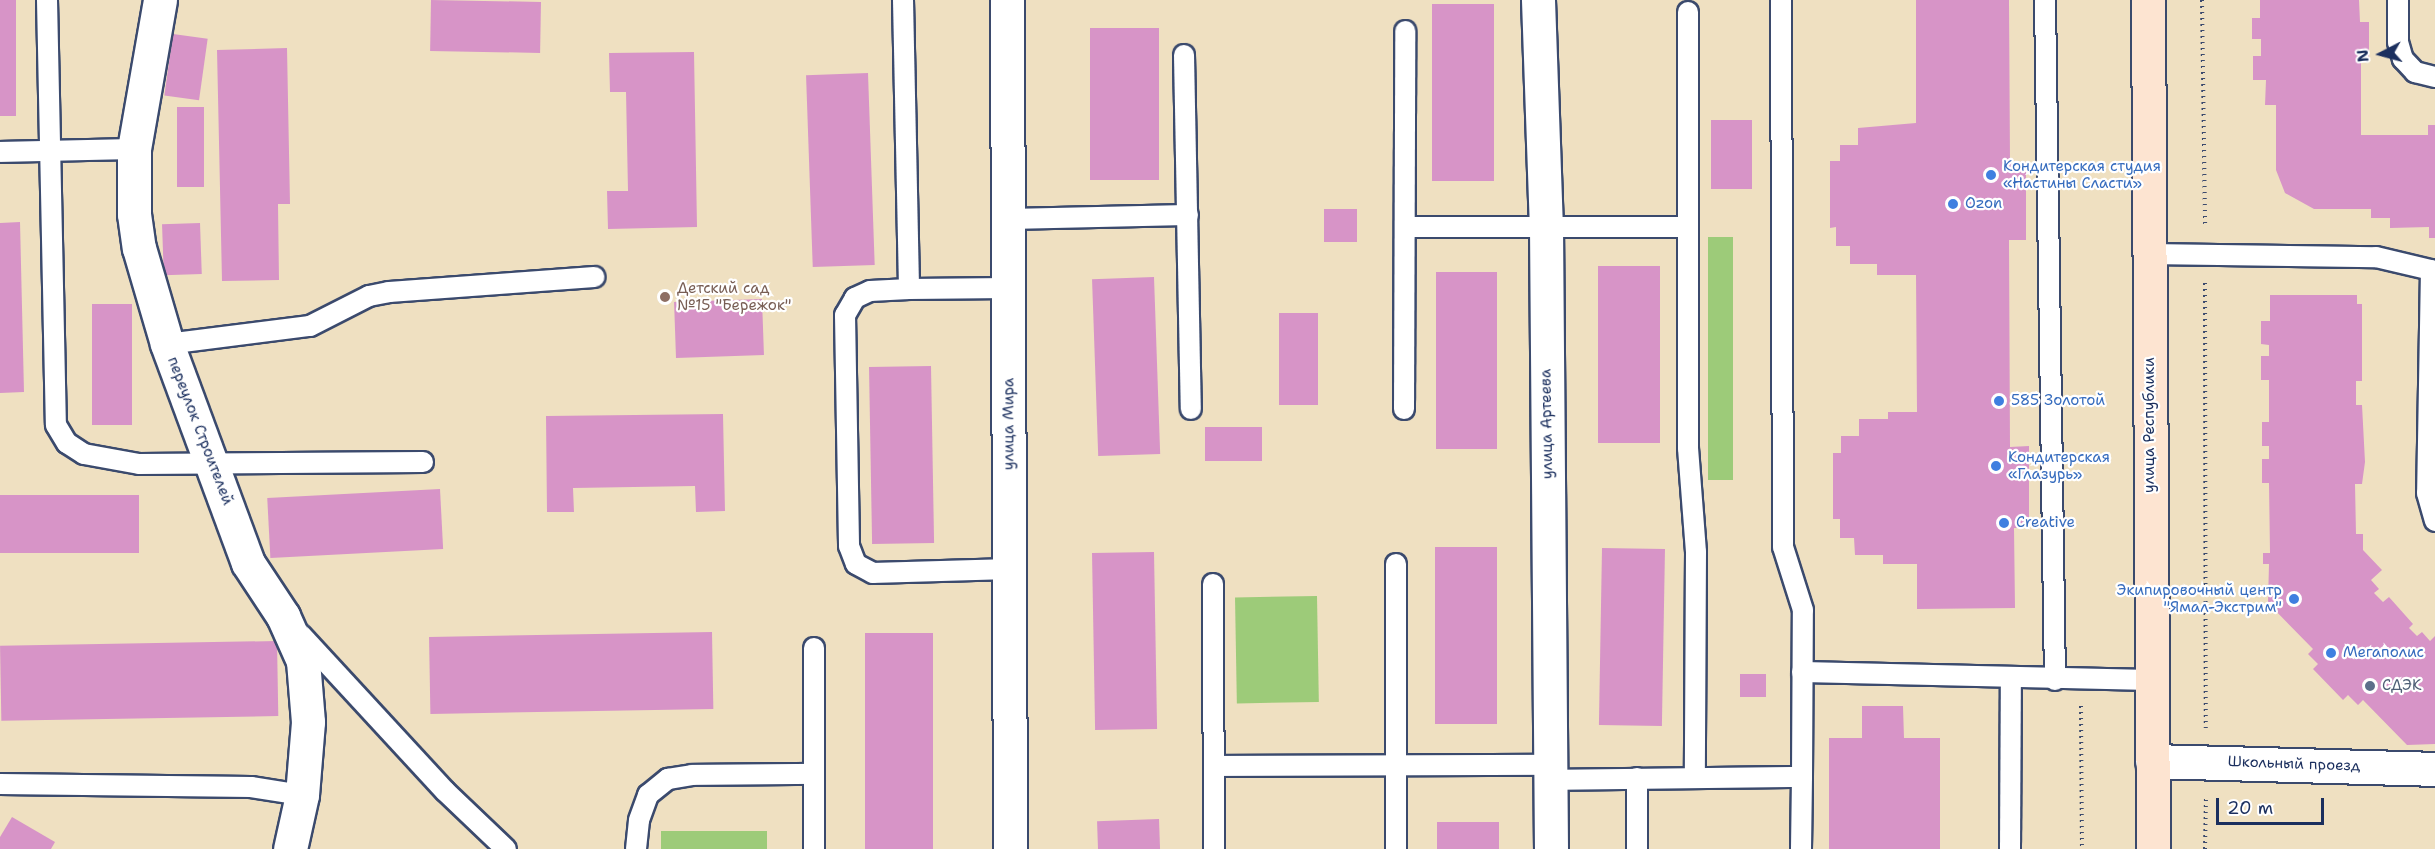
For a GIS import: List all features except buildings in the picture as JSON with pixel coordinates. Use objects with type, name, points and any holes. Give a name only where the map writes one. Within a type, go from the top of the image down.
[{"type":"main road","name":"улица Республики","points":[[2148,0],[2153,849]]},
{"type":"street","name":"переулок Строителей","points":[[160,0],[134,149],[134,214],[139,248],[167,344],[248,562],[296,639],[307,686],[309,722],[302,795],[290,849]]},
{"type":"street","name":"улица Мира","points":[[1006,0],[1010,849]]},
{"type":"street","name":"улица Артеева","points":[[1538,0],[1546,227],[1551,849]]},
{"type":"street","name":"Школьный проезд","points":[[2152,761],[2435,769]]},
{"type":"lane","points":[[47,0],[56,425],[67,443],[84,454],[139,464],[423,462]]},
{"type":"lane","points":[[903,0],[909,289]]},
{"type":"lane","points":[[1781,0],[1783,547],[1803,610],[1801,849]]},
{"type":"lane","points":[[2045,0],[2055,680]]},
{"type":"lane","points":[[2398,0],[2398,42],[2403,59],[2415,72],[2435,78]]},
{"type":"lane","points":[[1688,12],[1688,448],[1696,552],[1695,778]]},
{"type":"lane","points":[[1404,409],[1405,31]]},
{"type":"lane","points":[[1184,55],[1191,409]]},
{"type":"lane","points":[[0,152],[134,149]]},
{"type":"lane","points":[[1008,219],[1188,215]]},
{"type":"lane","points":[[1405,227],[1687,227]]},
{"type":"lane","points":[[2149,254],[2376,257],[2433,270],[2427,493],[2435,521]]},
{"type":"lane","points":[[167,344],[310,326],[369,296],[389,292],[594,277]]},
{"type":"lane","points":[[1009,288],[870,291],[855,298],[845,315],[849,546],[856,564],[873,573],[1009,570]]},
{"type":"lane","points":[[1396,564],[1396,849]]},
{"type":"lane","points":[[1213,584],[1214,849]]},
{"type":"lane","points":[[283,616],[445,791],[506,849]]},
{"type":"lane","points":[[814,648],[814,849]]},
{"type":"lane","points":[[1802,672],[2055,680],[2151,680]]},
{"type":"lane","points":[[2010,849],[2011,678]]},
{"type":"lane","points":[[1214,766],[1396,766],[1637,778],[1802,777]]},
{"type":"lane","points":[[636,849],[639,820],[648,795],[668,779],[692,775],[814,774]]},
{"type":"lane","points":[[1637,778],[1637,849]]},
{"type":"lane","points":[[0,784],[251,787],[302,795]]},
{"type":"path","points":[[2202,0],[2205,255],[2205,849]]},
{"type":"green space","points":[[1708,237],[1733,237],[1733,480],[1708,480]]},
{"type":"green space","points":[[1317,596],[1319,702],[1237,703],[1235,597]]},
{"type":"green space","points":[[661,831],[767,831],[767,849],[661,849]]},
{"type":"place","name":"Кондитерская студия «Настины Сласти»","points":[[1991,175]]},
{"type":"place","name":"Ozon","points":[[1953,204]]},
{"type":"place","name":"Детский сад №15 \"Бережок\"","points":[[665,297]]},
{"type":"place","name":"585 Золотой","points":[[1999,401]]},
{"type":"place","name":"Кондитерская «Глазурь»","points":[[1996,466]]},
{"type":"place","name":"Creative","points":[[2004,523]]},
{"type":"place","name":"Экипировочный центр \"Ямал-Экстрим\"","points":[[2294,599]]},
{"type":"place","name":"Мегаполис","points":[[2331,653]]},
{"type":"place","name":"СДЭК","points":[[2370,686]]}]
